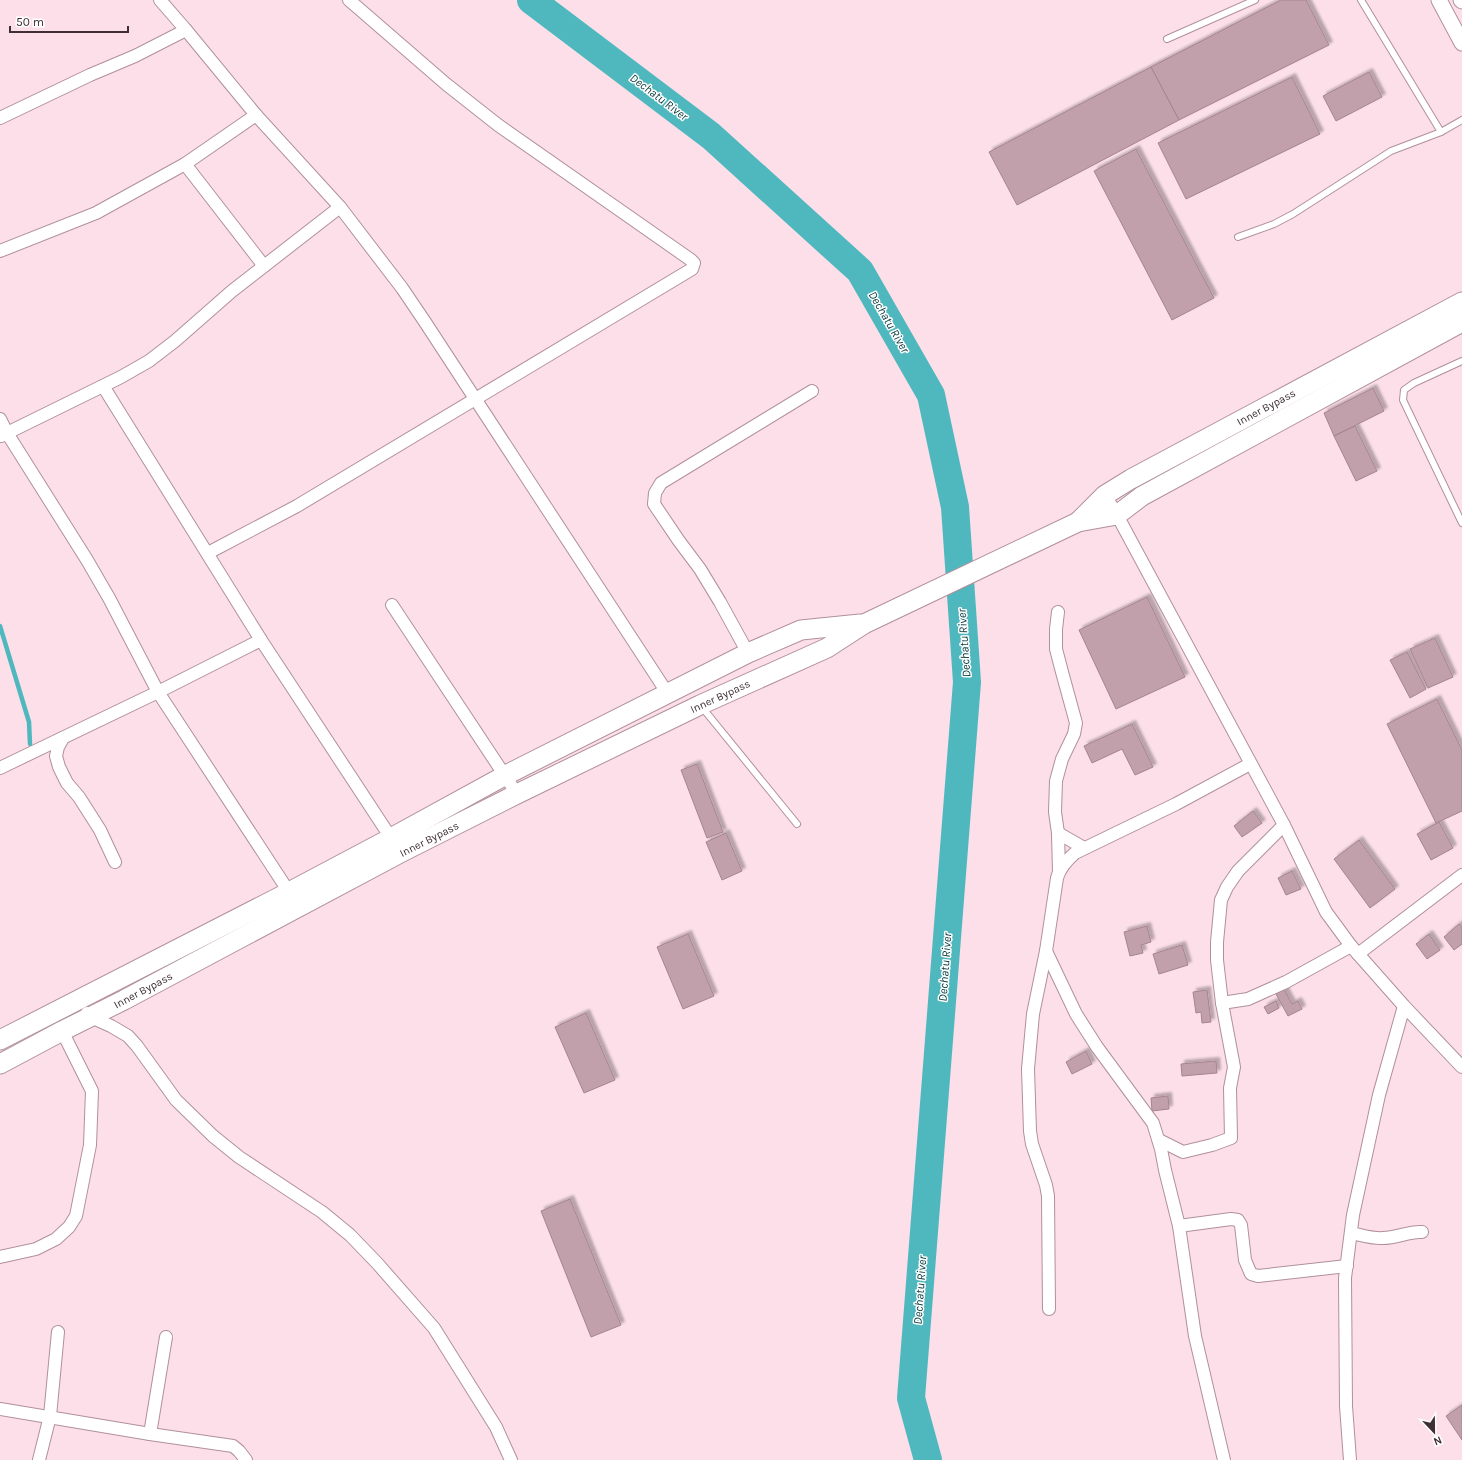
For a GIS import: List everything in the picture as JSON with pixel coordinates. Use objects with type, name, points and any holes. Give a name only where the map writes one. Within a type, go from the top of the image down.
[{"type":"main road","name":"Inner Bypass","points":[[1078,522],[1105,495],[1131,479],[1462,302]]},
{"type":"main road","name":"Inner Bypass","points":[[0,1040],[289,892],[517,794],[700,705],[827,648],[864,624],[1078,522],[1117,515],[1142,496],[1462,322]]},
{"type":"main road","name":"Inner Bypass","points":[[0,1064],[91,1017],[396,845],[504,776],[748,653],[801,630],[864,624]]},
{"type":"street","points":[[160,0],[256,115],[340,207],[402,288],[668,694]]},
{"type":"street","points":[[208,554],[297,506],[692,269],[694,264],[691,260],[498,125],[446,84],[349,0]]},
{"type":"street","points":[[1439,0],[1462,43]]},
{"type":"street","points":[[0,118],[90,75],[135,56],[186,30]]},
{"type":"street","points":[[0,251],[96,213],[185,164],[256,115]]},
{"type":"street","points":[[185,164],[264,266]]},
{"type":"street","points":[[4,435],[103,386],[154,357],[175,341],[232,291],[340,207]]},
{"type":"street","points":[[103,386],[261,640],[396,845]]},
{"type":"street","points":[[748,653],[700,569],[654,504],[655,493],[661,483],[812,391]]},
{"type":"street","points":[[0,419],[4,435],[87,560],[109,598],[158,692],[289,892]]},
{"type":"street","points":[[1105,495],[1284,825],[1326,912],[1355,950],[1404,1006],[1462,1067]]},
{"type":"street","points":[[392,605],[517,794]]},
{"type":"street","points":[[1049,1308],[1048,1196],[1046,1185],[1032,1144],[1030,1131],[1028,1068],[1033,1014],[1046,951],[1059,872],[1058,833],[1055,812],[1056,781],[1062,759],[1074,734],[1076,723],[1056,649],[1058,612]]},
{"type":"street","points":[[0,768],[158,692],[261,640]]},
{"type":"street","points":[[63,738],[58,747],[56,756],[59,767],[67,783],[79,797],[100,830],[115,862]]},
{"type":"street","points":[[1059,872],[1065,861],[1076,852],[1188,798],[1250,764]]},
{"type":"street","points":[[1159,1140],[1183,1152],[1212,1145],[1231,1138],[1230,1088],[1234,1067],[1222,1003],[1217,960],[1221,900],[1227,887],[1238,871],[1284,825]]},
{"type":"street","points":[[1058,833],[1084,848]]},
{"type":"street","points":[[1222,1003],[1248,999],[1355,950],[1462,875]]},
{"type":"street","points":[[1046,951],[1076,1014],[1097,1047],[1154,1123],[1179,1226],[1195,1336],[1224,1460]]},
{"type":"street","points":[[76,1001],[91,1017],[128,1036],[176,1100],[213,1136],[239,1157],[322,1212],[350,1235],[377,1263],[434,1328],[496,1427],[511,1460]]},
{"type":"street","points":[[1350,1460],[1346,1406],[1345,1278],[1353,1215],[1379,1095],[1404,1006]]},
{"type":"street","points":[[0,1257],[36,1249],[56,1239],[69,1228],[76,1216],[90,1145],[92,1090],[62,1031]]},
{"type":"street","points":[[1179,1226],[1231,1219],[1238,1220],[1241,1225],[1245,1260],[1251,1274],[1258,1276],[1347,1266]]},
{"type":"street","points":[[1351,1233],[1382,1239],[1401,1236],[1414,1231],[1422,1232]]},
{"type":"street","points":[[39,1460],[50,1416],[58,1332]]},
{"type":"street","points":[[150,1434],[166,1336]]},
{"type":"street","points":[[0,1408],[150,1434],[233,1446],[239,1450],[246,1460]]},
{"type":"lane","points":[[1168,39],[1255,0]]},
{"type":"lane","points":[[1361,0],[1441,132]]},
{"type":"lane","points":[[1238,237],[1274,224],[1392,152],[1441,132],[1462,120]]},
{"type":"lane","points":[[1462,361],[1414,383],[1404,390],[1403,400],[1462,523]]},
{"type":"lane","points":[[700,705],[797,824]]},
{"type":"building","points":[[1281,0],[1306,0],[1329,45],[1179,120],[1151,67]]},
{"type":"building","points":[[1151,67],[1179,120],[1017,205],[989,152]]},
{"type":"building","points":[[1369,72],[1382,97],[1336,121],[1323,96]]},
{"type":"building","points":[[1292,77],[1320,134],[1186,199],[1158,143]]},
{"type":"building","points":[[1136,149],[1214,298],[1172,320],[1094,171]]},
{"type":"building","points":[[1373,388],[1384,411],[1334,436],[1324,413]]},
{"type":"building","points":[[1355,426],[1377,471],[1356,481],[1334,436]]},
{"type":"building","points":[[1147,597],[1185,677],[1116,709],[1079,630]]},
{"type":"building","points":[[1435,638],[1453,677],[1428,688],[1410,649]]},
{"type":"building","points":[[1407,652],[1426,689],[1410,698],[1390,660]]},
{"type":"building","points":[[1437,699],[1462,750],[1462,811],[1436,823],[1387,724]]},
{"type":"building","points":[[1132,724],[1153,767],[1135,775],[1122,749],[1092,763],[1084,746]]},
{"type":"building","points":[[697,764],[723,832],[707,838],[681,770]]},
{"type":"building","points":[[1253,811],[1262,823],[1242,837],[1234,826]]},
{"type":"building","points":[[1439,822],[1453,848],[1431,860],[1417,834]]},
{"type":"building","points":[[726,833],[742,871],[722,880],[706,842]]},
{"type":"building","points":[[1359,840],[1395,889],[1370,908],[1334,859]]},
{"type":"building","points":[[1292,871],[1301,889],[1286,895],[1278,878]]},
{"type":"building","points":[[1459,924],[1462,928],[1462,944],[1454,950],[1444,937]]},
{"type":"building","points":[[1147,926],[1151,942],[1141,945],[1143,953],[1130,956],[1124,932]]},
{"type":"building","points":[[688,934],[714,996],[683,1009],[657,947]]},
{"type":"building","points":[[1429,934],[1440,950],[1427,959],[1416,944]]},
{"type":"building","points":[[1182,945],[1188,965],[1159,974],[1153,954]]},
{"type":"building","points":[[1284,989],[1292,1004],[1298,1001],[1302,1009],[1288,1016],[1276,994]]},
{"type":"building","points":[[1207,990],[1211,1022],[1202,1023],[1201,1012],[1196,1013],[1193,992]]},
{"type":"building","points":[[1276,1001],[1279,1008],[1268,1014],[1264,1007]]},
{"type":"building","points":[[586,1013],[615,1080],[584,1093],[555,1027]]},
{"type":"building","points":[[1086,1051],[1092,1064],[1072,1074],[1066,1062]]},
{"type":"building","points":[[1216,1061],[1217,1073],[1182,1076],[1181,1064]]},
{"type":"building","points":[[1168,1096],[1169,1109],[1152,1111],[1151,1098]]},
{"type":"building","points":[[570,1199],[621,1325],[591,1337],[541,1211]]},
{"type":"building","points":[[1462,1405],[1462,1440],[1446,1416]]},
{"type":"waterway","name":"Dechatu River","points":[[531,0],[711,136],[860,271],[931,395],[955,507],[967,682],[911,1398],[928,1460]]},
{"type":"waterway","points":[[0,626],[29,722],[30,744]]}]
